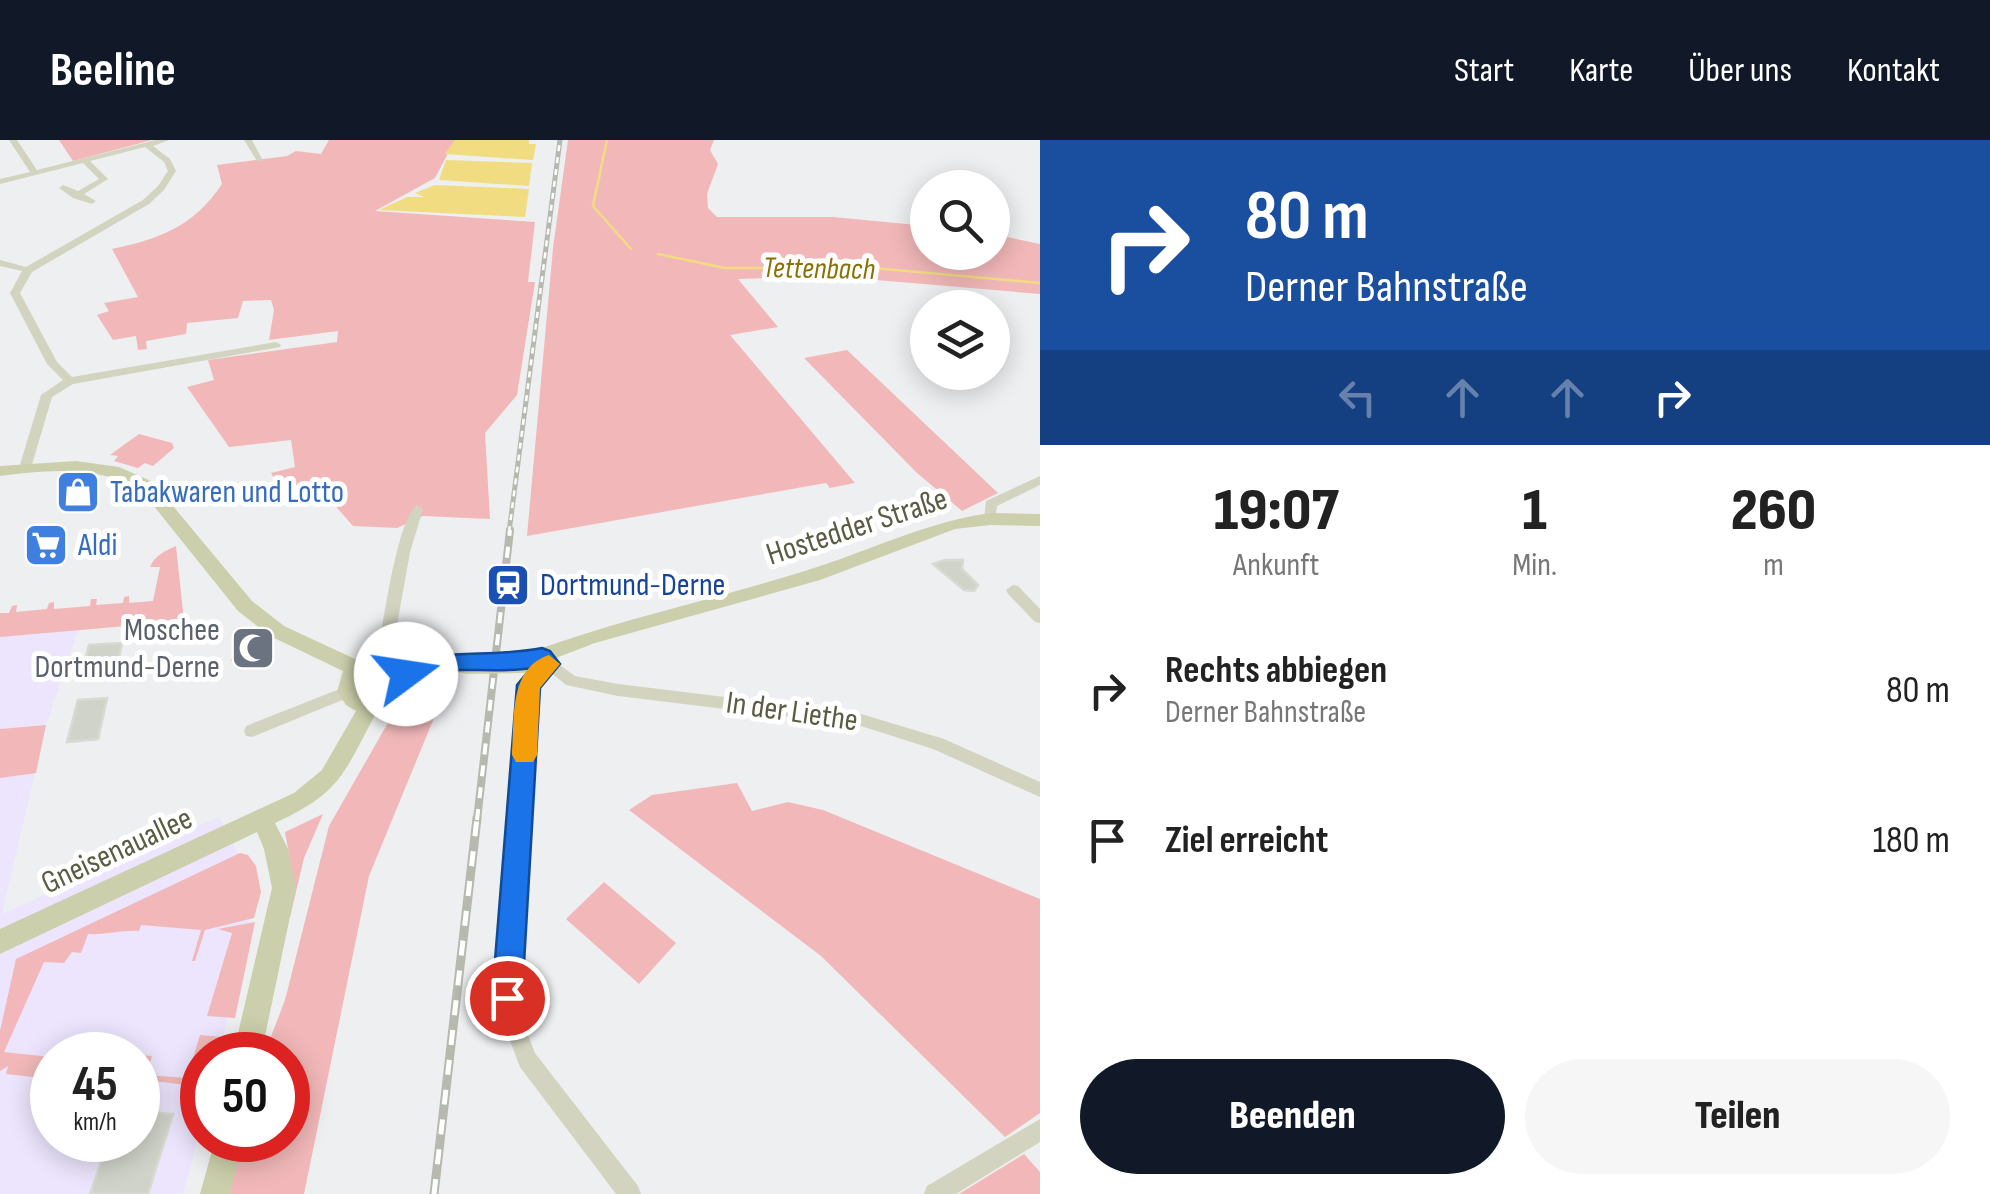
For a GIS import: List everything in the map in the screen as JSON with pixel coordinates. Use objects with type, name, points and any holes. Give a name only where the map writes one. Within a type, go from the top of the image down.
[{"type":"main road","points":[[0,471],[92,467],[134,478],[148,486],[259,618],[310,649],[356,668]]},
{"type":"main road","name":"Hostedder Straße","points":[[404,670],[538,661],[590,637],[814,574],[933,530],[990,519],[1040,520]]},
{"type":"main road","points":[[384,659],[404,670],[408,686],[402,696],[388,705],[370,707],[356,703],[347,692],[348,679],[356,668],[384,659]]},
{"type":"main road","name":"Gneisenauallee","points":[[0,942],[302,800],[330,777],[370,707]]},
{"type":"main road","points":[[252,1032],[284,888],[276,849],[262,819]]},
{"type":"main road","points":[[214,1194],[223,1162]]},
{"type":"street","points":[[13,140],[34,172]]},
{"type":"street","points":[[0,182],[164,140]]},
{"type":"street","points":[[248,140],[260,159]]},
{"type":"street","points":[[70,382],[52,364],[15,293],[28,270],[134,208],[161,186],[172,171],[148,146]]},
{"type":"street","points":[[76,196],[104,179],[85,161]]},
{"type":"street","points":[[63,188],[92,201]]},
{"type":"street","points":[[0,263],[28,270]]},
{"type":"street","points":[[25,468],[48,395],[70,382],[276,345]]},
{"type":"street","points":[[990,519],[991,504],[1040,480]]},
{"type":"street","points":[[384,659],[402,552],[417,509]]},
{"type":"street","points":[[1013,590],[1040,618]]},
{"type":"street","points":[[538,661],[529,685],[508,1012],[527,1060],[630,1194]]},
{"type":"street","name":"In der Liethe","points":[[538,661],[571,681],[618,690],[858,719],[960,753],[1040,790]]},
{"type":"street","points":[[252,731],[347,692]]},
{"type":"street","points":[[935,1194],[1040,1130]]},
{"type":"shaded area","points":[[59,140],[152,140],[73,161]]},
{"type":"shaded area","points":[[329,140],[455,140],[435,178],[375,211],[535,222],[528,282],[535,282],[517,395],[485,433],[490,519],[423,516],[397,528],[353,526],[318,486],[284,495],[271,473],[295,467],[291,440],[229,447],[187,387],[214,380],[208,360],[337,342],[338,331],[269,340],[274,310],[271,300],[243,301],[238,318],[187,323],[186,334],[146,341],[147,349],[138,350],[136,336],[113,340],[97,315],[109,311],[104,303],[138,297],[112,249],[146,241],[188,220],[222,184],[217,165],[287,156],[296,151],[321,154]]},
{"type":"shaded area","points":[[455,140],[529,140],[529,144],[536,144],[533,160],[445,154]]},
{"type":"shaded area","points":[[568,140],[714,140],[710,150],[718,164],[707,194],[708,208],[717,217],[833,217],[910,224],[910,270],[1010,270],[1010,238],[1040,244],[1040,294],[829,276],[738,279],[778,327],[730,335],[855,483],[830,488],[826,483],[527,536],[553,248]]},
{"type":"shaded area","points":[[446,160],[532,163],[529,186],[439,180]]},
{"type":"shaded area","points":[[435,185],[529,189],[525,217],[379,210],[407,197],[424,197],[415,193]]},
{"type":"shaded area","points":[[847,350],[998,493],[962,511],[916,472],[804,358]]},
{"type":"shaded area","points":[[139,434],[172,443],[174,448],[153,466],[145,463],[138,468],[114,461],[118,456],[110,455]]},
{"type":"shaded area","points":[[176,546],[184,621],[0,637],[0,613],[9,613],[12,606],[17,605],[16,612],[47,609],[54,602],[54,609],[90,606],[91,599],[97,599],[96,605],[123,603],[124,597],[129,596],[129,603],[153,601],[160,567],[150,567],[158,556]]},
{"type":"shaded area","points":[[78,630],[46,725],[2,914],[219,817],[257,889],[224,1032],[180,1032],[180,1162],[192,1162],[183,1194],[0,1194],[0,637]]},
{"type":"shaded area","points":[[380,667],[396,676],[396,687],[381,698],[368,698],[356,688],[357,683],[364,673]]},
{"type":"shaded area","points":[[411,708],[436,713],[369,876],[304,1194],[228,1194],[237,1162],[310,1162],[310,1032],[273,1032],[285,1000],[329,826],[389,721]]},
{"type":"shaded area","points":[[46,725],[36,773],[0,778],[0,729]]},
{"type":"shaded area","points":[[737,783],[752,811],[788,802],[823,810],[1040,899],[1040,1113],[1005,1137],[821,956],[629,810],[652,795]]},
{"type":"shaded area","points":[[323,814],[304,858],[290,917],[287,916],[291,865],[285,832]]},
{"type":"shaded area","points":[[240,853],[248,855],[256,866],[261,892],[254,918],[205,930],[195,961],[201,930],[141,925],[139,931],[88,934],[81,953],[72,952],[64,963],[44,962],[4,1052],[30,1055],[30,1077],[6,1074],[8,1066],[0,1071],[0,1031],[16,959]]},
{"type":"shaded area","points":[[604,882],[676,943],[639,984],[566,919]]},
{"type":"shaded area","points":[[255,922],[235,1018],[207,1016],[232,933],[218,929]]},
{"type":"shaded area","points":[[160,1076],[180,1077],[180,1084],[160,1082]]},
{"type":"shaded area","points":[[1024,1154],[1040,1172],[1040,1194],[959,1194]]},
{"type":"building","points":[[963,560],[962,569],[978,585],[974,591],[964,590],[933,564]]},
{"type":"building","name":"Moschee Dortmund-Derne","points":[[255,633],[270,641],[243,666],[232,660],[246,647],[240,644]]},
{"type":"building","points":[[122,643],[115,676],[81,679],[89,645]]},
{"type":"building","points":[[107,698],[98,739],[67,742],[78,700]]},
{"type":"building","points":[[160,1113],[173,1114],[160,1156]]},
{"type":"building","points":[[101,1162],[158,1162],[148,1194],[90,1194]]},
{"type":"waterway","name":"Tettenbach","points":[[607,140],[593,206],[631,249]]},
{"type":"waterway","name":"Tettenbach","points":[[658,254],[725,268],[873,268],[1040,283]]},
{"type":"railway","points":[[509,532],[560,140]]},
{"type":"railway","points":[[477,820],[510,530]]},
{"type":"railway","points":[[434,1194],[477,818]]},
{"type":"slow traffic","points":[[525,755],[529,685],[549,664]]},
{"type":"place","name":"Tabakwaren und Lotto","points":[[78,492]]},
{"type":"place","name":"Aldi","points":[[46,545]]},
{"type":"place","name":"Dortmund-Derne","points":[[508,585]]},
{"type":"place","name":"Moschee Dortmund-Derne","points":[[253,648]]},
{"type":"route","points":[[406,674],[404,670],[444,663],[508,664],[542,657],[549,664],[529,685],[507,998]]}]
